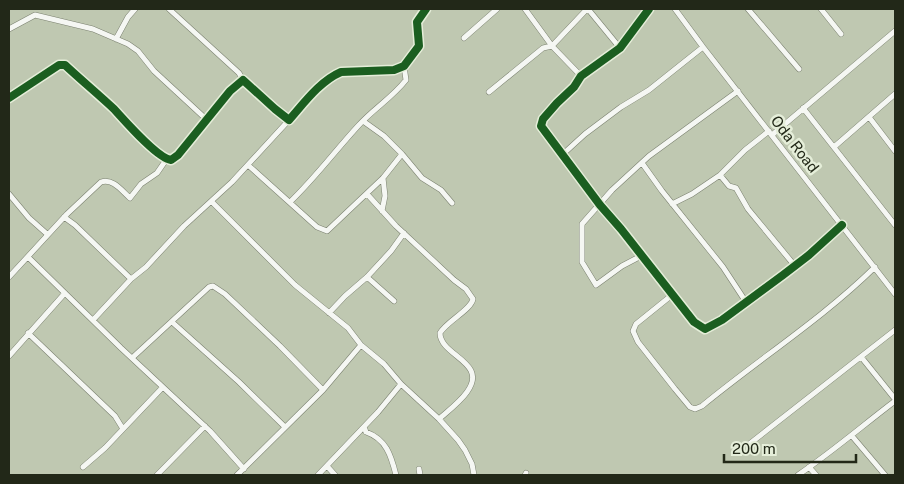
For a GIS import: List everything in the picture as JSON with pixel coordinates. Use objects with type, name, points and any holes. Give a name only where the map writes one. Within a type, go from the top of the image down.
[{"type":"street","points":[[116,39],[128,17],[135,9]]},
{"type":"street","points":[[168,9],[238,73],[275,110],[289,120]]},
{"type":"street","points":[[93,320],[184,226],[212,202],[304,102],[333,75],[341,72],[394,70],[404,66],[418,46],[416,22],[426,9]]},
{"type":"street","points":[[464,38],[497,9]]},
{"type":"street","points":[[525,9],[552,46],[581,76]]},
{"type":"street","points":[[489,92],[544,48],[552,46],[587,9],[620,48]]},
{"type":"street","points":[[649,9],[620,48],[581,76],[574,87],[556,103],[541,123],[542,129],[600,205],[621,228],[694,322],[705,329],[722,320],[795,266],[842,225]]},
{"type":"street","name":"Oda Road","points":[[675,9],[874,267],[893,287],[895,294]]},
{"type":"street","points":[[748,9],[800,69]]},
{"type":"street","points":[[821,9],[841,34]]},
{"type":"street","points":[[9,29],[35,16],[93,29],[128,44],[138,51],[150,66],[206,119]]},
{"type":"street","points":[[672,204],[692,194],[720,175],[745,150],[803,108],[895,31]]},
{"type":"street","points":[[562,155],[592,128],[621,107],[650,90],[703,47]]},
{"type":"street","points":[[9,98],[59,65],[65,66],[166,160],[171,160],[178,155],[236,85],[243,80]]},
{"type":"street","points":[[290,202],[305,188],[363,120],[397,92],[406,80],[404,66]]},
{"type":"street","points":[[642,256],[614,271],[599,285],[596,285],[582,262],[581,228],[583,222],[612,190],[642,163],[738,90]]},
{"type":"street","points":[[834,147],[895,94]]},
{"type":"street","points":[[803,108],[895,225]]},
{"type":"street","points":[[869,117],[895,151]]},
{"type":"street","points":[[363,120],[384,136],[422,178],[441,190],[452,203]]},
{"type":"street","points":[[248,165],[317,227],[327,231],[383,178],[402,154]]},
{"type":"street","points":[[9,277],[47,234],[104,181],[115,185],[130,198],[141,184],[157,173],[166,160]]},
{"type":"street","points":[[642,163],[672,204],[723,267],[746,302]]},
{"type":"street","points":[[720,175],[729,186],[736,188],[748,209],[795,266]]},
{"type":"street","points":[[382,210],[385,196],[383,178]]},
{"type":"street","points":[[9,194],[28,218],[47,234]]},
{"type":"street","points":[[366,194],[404,233],[466,289],[472,299],[471,305],[445,326],[440,333],[444,344],[469,366],[472,382],[467,392],[439,419]]},
{"type":"street","points":[[212,202],[295,285],[348,328],[361,345],[384,364],[400,384],[439,419],[465,450],[472,464],[474,475]]},
{"type":"street","points":[[64,218],[75,225],[131,279]]},
{"type":"street","points":[[329,313],[367,277],[391,251],[404,233]]},
{"type":"street","points":[[28,257],[120,348],[205,426],[244,469]]},
{"type":"street","points":[[672,295],[636,324],[633,331],[638,342],[675,389],[690,407],[695,409],[702,406],[742,373],[830,307],[851,290],[874,267]]},
{"type":"street","points":[[367,277],[394,301]]},
{"type":"street","points":[[132,358],[172,322],[182,310],[208,287],[213,286],[225,294],[280,346],[322,390]]},
{"type":"street","points":[[9,356],[65,293]]},
{"type":"street","points":[[172,322],[239,382],[285,427]]},
{"type":"street","points":[[748,445],[862,358],[895,330]]},
{"type":"street","points":[[28,333],[115,416],[123,429]]},
{"type":"street","points":[[237,475],[322,390],[361,345]]},
{"type":"street","points":[[798,475],[852,436],[895,400],[862,358]]},
{"type":"street","points":[[318,475],[400,384]]},
{"type":"street","points":[[83,466],[105,448],[162,388]]},
{"type":"street","points":[[120,423],[128,423]]},
{"type":"street","points":[[158,475],[205,426]]},
{"type":"street","points":[[364,426],[366,432],[382,440],[394,465],[396,475]]},
{"type":"street","points":[[852,436],[885,475]]},
{"type":"street","points":[[327,466],[335,475]]},
{"type":"street","points":[[809,468],[816,475]]},
{"type":"street","points":[[419,469],[420,475]]},
{"type":"cycle path","points":[[9,98],[59,65],[65,65],[114,109],[150,146],[165,158],[171,160],[178,155],[230,91],[243,80],[289,120],[319,87],[341,72],[394,70],[404,66],[419,46],[417,22],[426,9]]},
{"type":"cycle path","points":[[649,9],[620,48],[581,76],[574,87],[543,119],[541,126],[600,205],[694,322],[705,329],[722,320],[809,255],[842,225]]}]
